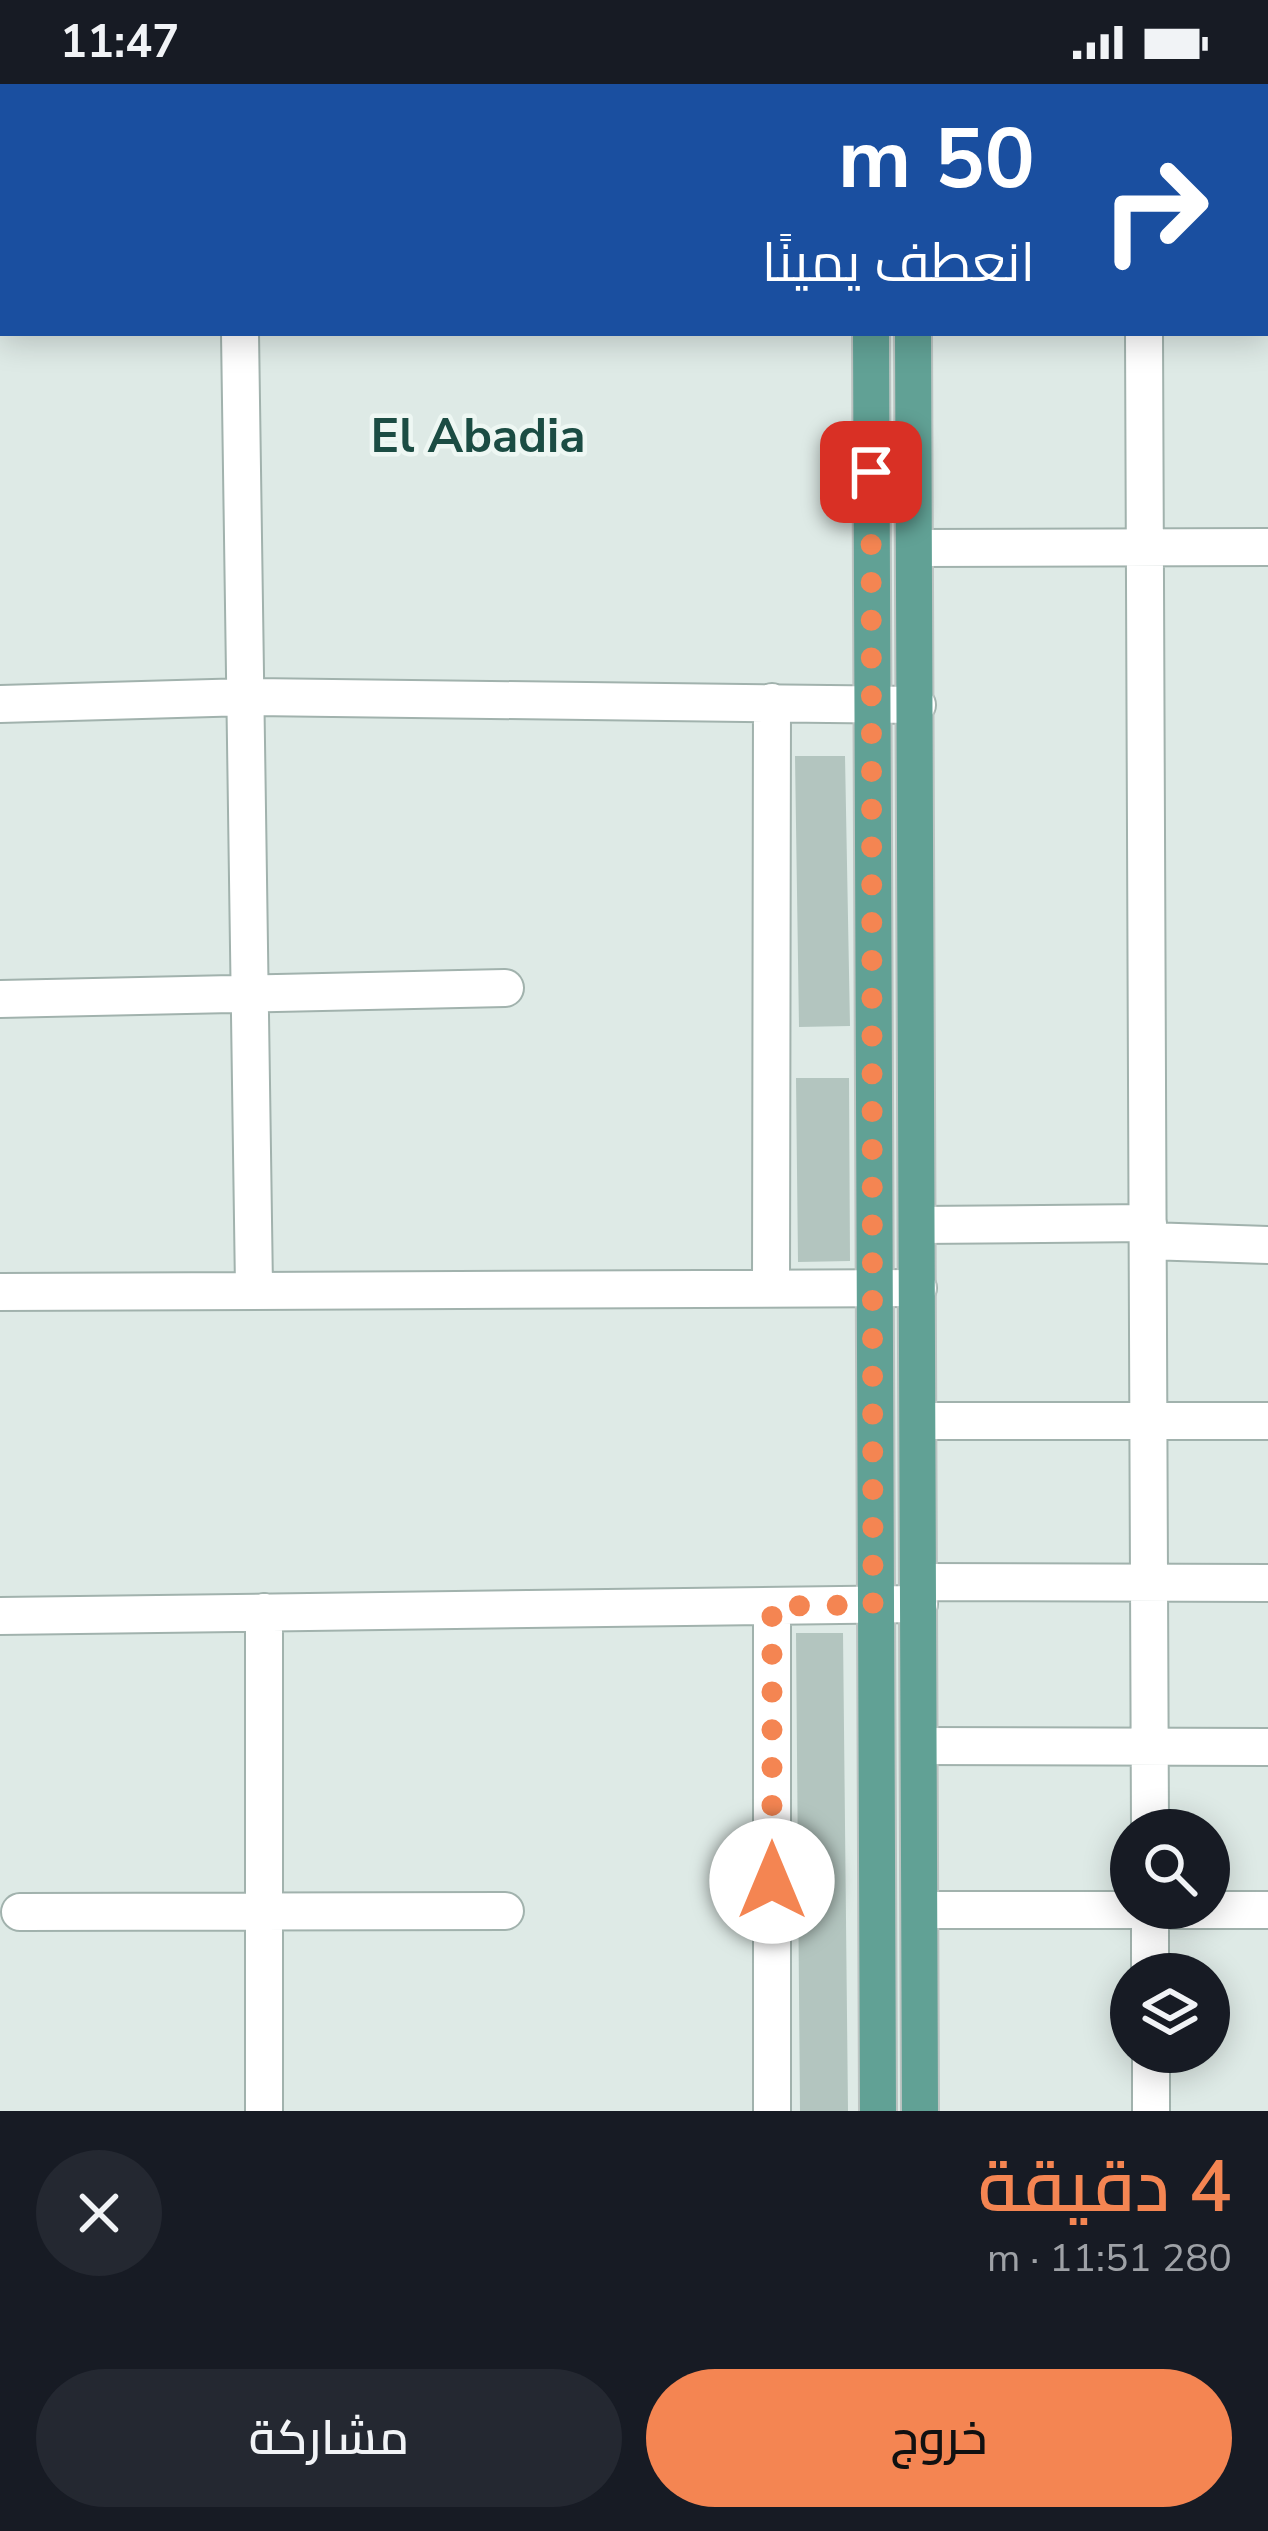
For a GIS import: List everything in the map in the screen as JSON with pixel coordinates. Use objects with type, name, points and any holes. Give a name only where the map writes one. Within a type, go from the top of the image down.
[{"type":"main road","points":[[871,336],[878,2111]]},
{"type":"main road","points":[[913,336],[920,2111]]},
{"type":"street","points":[[240,336],[254,1288]]},
{"type":"street","points":[[1144,336],[1150,1809]]},
{"type":"street","points":[[916,548],[1268,547]]},
{"type":"street","points":[[0,704],[248,697],[917,705]]},
{"type":"street","points":[[771,1288],[772,703]]},
{"type":"street","points":[[0,999],[505,988]]},
{"type":"street","points":[[918,1225],[1148,1232],[1268,1245]]},
{"type":"street","points":[[0,1292],[918,1288]]},
{"type":"street","points":[[919,1421],[1268,1421]]},
{"type":"street","points":[[0,1616],[873,1605],[919,1593],[1268,1583]]},
{"type":"street","points":[[772,1606],[772,2111]]},
{"type":"street","points":[[264,1612],[264,2111]]},
{"type":"street","points":[[920,1746],[1268,1747]]},
{"type":"street","points":[[920,1910],[1110,1909]]},
{"type":"street","points":[[1230,1910],[1268,1910]]},
{"type":"street","points":[[20,1912],[505,1911]]},
{"type":"street","points":[[1151,2073],[1151,2111]]},
{"type":"building","points":[[795,756],[845,756],[850,1026],[799,1027]]},
{"type":"building","points":[[796,1078],[849,1078],[850,1261],[798,1262]]},
{"type":"building","points":[[796,1633],[843,1633],[848,2111],[800,2111]]},
{"type":"district","name":"El Abadia","points":[[478,436]]},
{"type":"route","points":[[772,1881],[772,1606],[873,1605],[871,472]]}]
